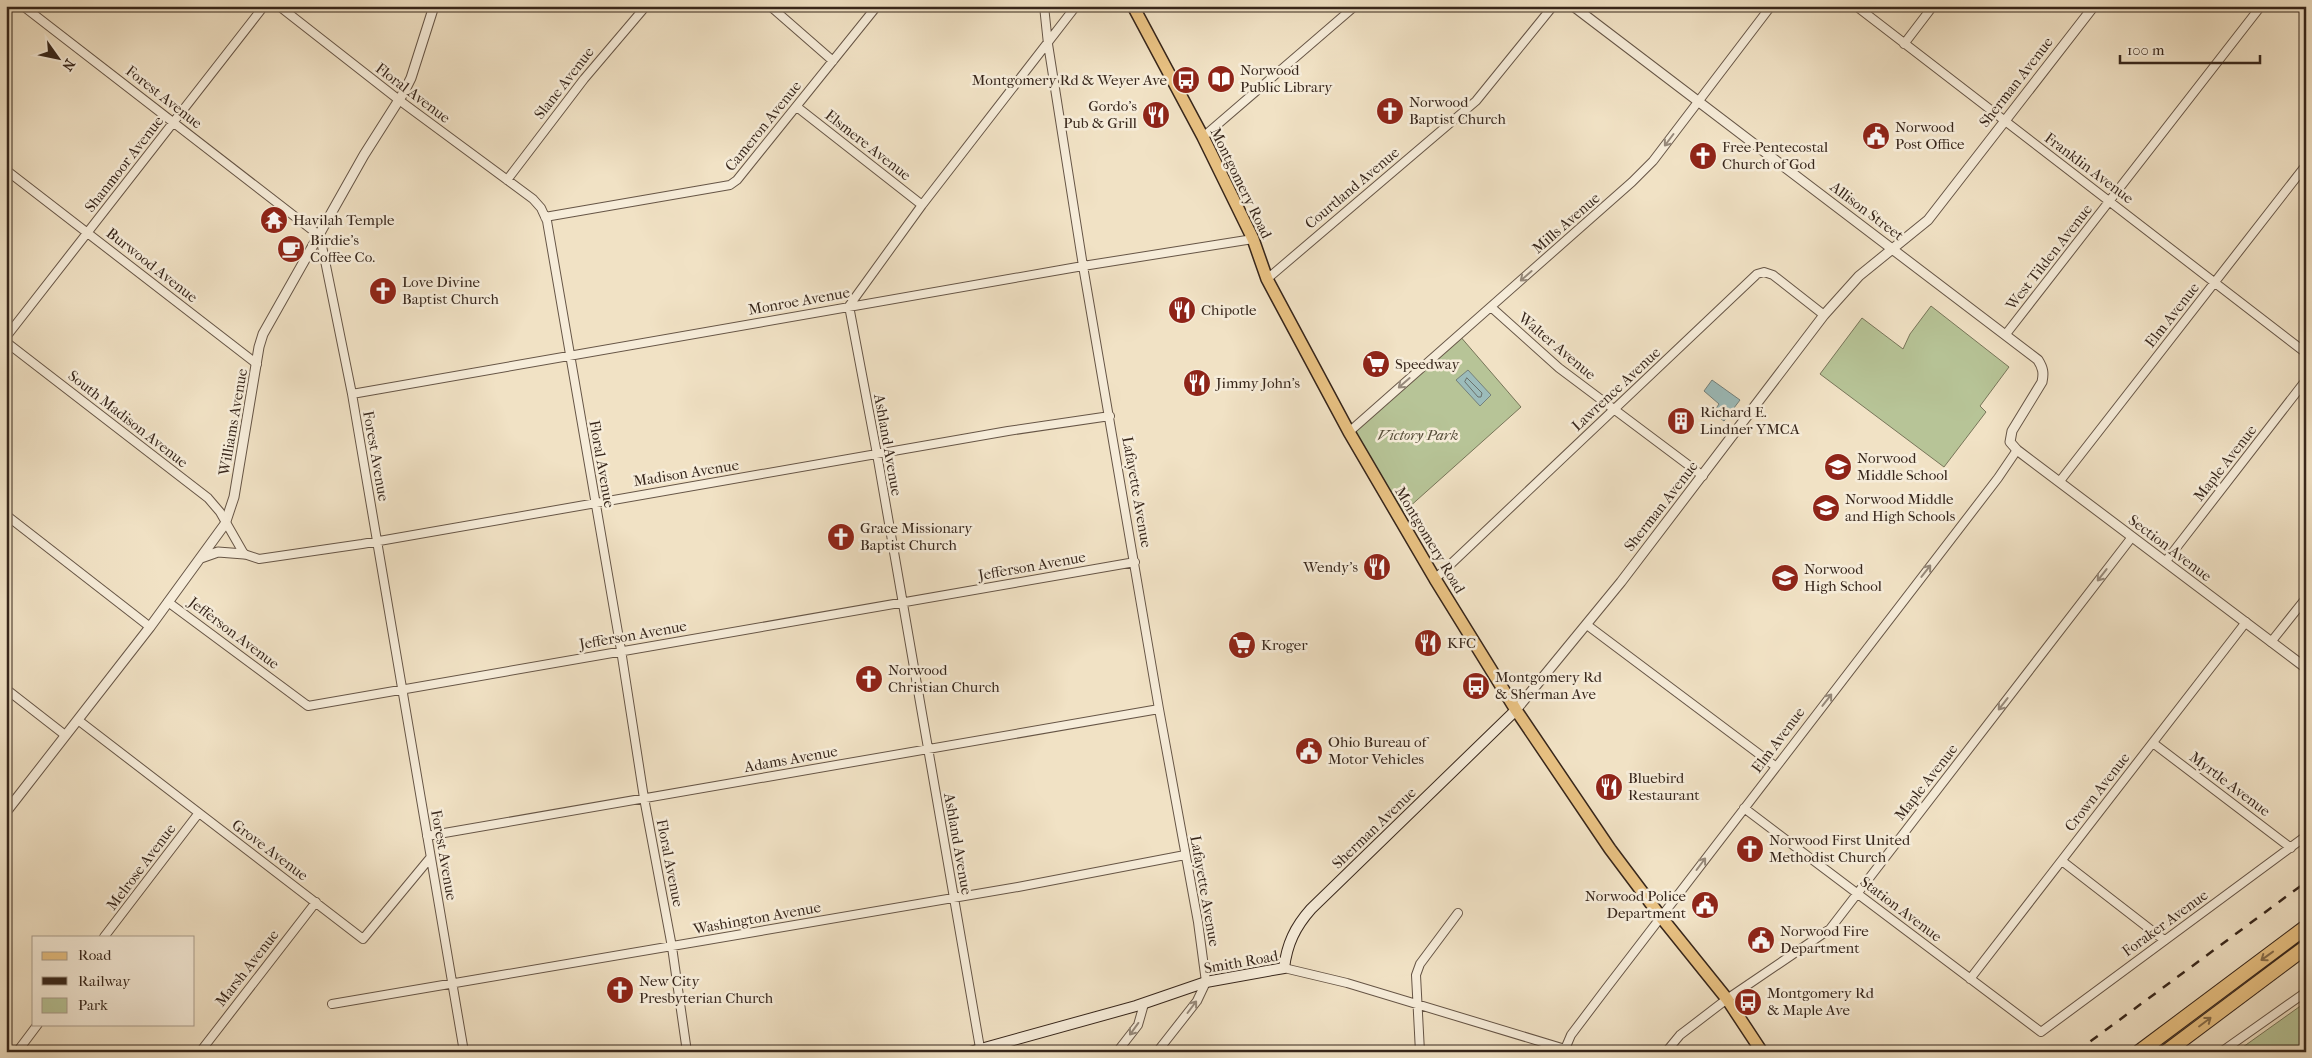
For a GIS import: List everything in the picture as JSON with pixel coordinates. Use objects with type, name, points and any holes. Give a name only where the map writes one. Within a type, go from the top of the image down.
[{"type":"highway","points":[[2139,1052],[2306,927]]},
{"type":"highway","points":[[2166,1052],[2306,947]]},
{"type":"main road","name":"Montgomery Road","points":[[1133,6],[1203,138],[1252,239],[1267,279],[1349,432],[1435,580],[1516,710],[1610,850],[1727,999],[1762,1052]]},
{"type":"main road","name":"Sherman Avenue","points":[[1284,968],[1290,940],[1298,925],[1311,909],[1516,710]]},
{"type":"main road","name":"Smith Road","points":[[975,1050],[1144,1004],[1206,982],[1284,968]]},
{"type":"street","name":"Forest Avenue","points":[[24,6],[320,236],[352,394],[464,1052]]},
{"type":"street","name":"Shanmoor Avenue","points":[[6,337],[264,6]]},
{"type":"street","name":"Floral Avenue","points":[[279,6],[399,100],[532,199],[541,208],[545,216],[621,650],[644,798],[672,947],[687,1052]]},
{"type":"street","name":"Williams Avenue","points":[[6,812],[150,627],[226,524],[234,497],[259,347],[271,319],[320,236],[364,155],[411,78],[434,6]]},
{"type":"street","name":"Slane Avenue","points":[[507,180],[609,47],[646,6]]},
{"type":"street","points":[[770,6],[833,61]]},
{"type":"street","name":"Cameron Avenue","points":[[545,216],[730,185],[737,180],[877,6]]},
{"type":"street","name":"Lafayette Avenue","points":[[1044,6],[1048,44],[1082,266],[1110,416],[1158,709],[1206,982]]},
{"type":"street","points":[[849,306],[922,205],[1076,6]]},
{"type":"street","points":[[1203,138],[1355,6]]},
{"type":"street","name":"Courtland Avenue","points":[[1267,279],[1476,101],[1553,6]]},
{"type":"street","name":"Allison Street","points":[[1573,6],[2038,360],[2044,372],[2042,382],[2012,431],[2010,442],[2016,450]]},
{"type":"street","name":"Mills Avenue","points":[[1349,432],[1632,182],[1653,161],[1771,6]]},
{"type":"street","name":"Franklin Avenue","points":[[1856,6],[2306,353]]},
{"type":"street","points":[[1904,44],[1933,6]]},
{"type":"street","name":"Sherman Avenue","points":[[1516,710],[1587,625],[1703,476],[1824,315],[1859,276],[1928,220],[2094,6]]},
{"type":"street","name":"West Tilden Avenue","points":[[2006,334],[2261,6]]},
{"type":"street","name":"Elsmere Avenue","points":[[797,106],[922,205]]},
{"type":"street","name":"Elm Avenue","points":[[2060,481],[2306,165]]},
{"type":"street","name":"Burwood Avenue","points":[[6,170],[257,364]]},
{"type":"street","name":"Monroe Avenue","points":[[352,394],[849,306],[1252,239]]},
{"type":"street","name":"Lawrence Avenue","points":[[1435,580],[1757,274],[1764,272],[1773,275],[1824,315]]},
{"type":"street","name":"Ashland Avenue","points":[[849,306],[877,454],[953,896],[975,1050]]},
{"type":"street","name":"Walter Avenue","points":[[1491,307],[1559,368],[1703,476]]},
{"type":"street","name":"South Madison Avenue","points":[[6,342],[208,498],[220,512],[226,524]]},
{"type":"street","name":"Maple Avenue","points":[[2166,561],[2306,380]]},
{"type":"street","name":"Madison Avenue","points":[[244,554],[259,558],[270,558],[1110,416]]},
{"type":"street","name":"Elm Avenue","points":[[1565,1049],[1572,1035],[1661,916],[1992,485],[2016,450]]},
{"type":"street","name":"Section Avenue","points":[[2016,450],[2060,481],[2306,668]]},
{"type":"street","points":[[6,515],[150,627]]},
{"type":"street","points":[[226,524],[244,554]]},
{"type":"street","name":"Maple Avenue","points":[[1666,1052],[1680,1035],[1727,999],[1823,936],[2132,537]]},
{"type":"street","points":[[201,558],[218,552],[244,554]]},
{"type":"street","name":"Jefferson Avenue","points":[[168,602],[308,706],[402,688],[1135,562]]},
{"type":"street","points":[[2271,642],[2306,598]]},
{"type":"street","name":"Crown Avenue","points":[[1970,979],[2246,622]]},
{"type":"street","points":[[1587,625],[1775,766]]},
{"type":"street","points":[[6,689],[65,735]]},
{"type":"street","name":"Adams Avenue","points":[[427,836],[1158,709]]},
{"type":"street","name":"Grove Avenue","points":[[78,720],[198,814],[364,939],[430,858]]},
{"type":"street","name":"Myrtle Avenue","points":[[2153,743],[2291,848]]},
{"type":"street","name":"Station Avenue","points":[[1744,808],[2040,1032]]},
{"type":"street","name":"Melrose Avenue","points":[[105,936],[198,814]]},
{"type":"street","name":"Foraker Avenue","points":[[2040,1032],[2306,836]]},
{"type":"street","name":"Washington Avenue","points":[[332,1004],[672,947],[953,896],[1018,887],[1185,855]]},
{"type":"street","points":[[2062,861],[2164,940]]},
{"type":"street","name":"Marsh Avenue","points":[[200,1052],[316,902]]},
{"type":"street","points":[[1420,1052],[1416,975],[1420,964],[1458,913]]},
{"type":"street","name":"Smith Road","points":[[1284,968],[1347,983],[1417,1006],[1575,1052]]},
{"type":"street","points":[[1157,1052],[1197,1001],[1206,982]]},
{"type":"street","points":[[2221,1052],[2306,992]]},
{"type":"street","points":[[1117,1052],[1138,1024],[1144,1004]]},
{"type":"street","points":[[17,1052],[36,1026]]},
{"type":"green space","points":[[1931,306],[2009,367],[1980,406],[1986,412],[1944,467],[1820,374],[1862,318],[1903,349],[1910,334]]},
{"type":"green space","name":"Victory Park","points":[[1459,335],[1521,407],[1398,517],[1349,432]]},
{"type":"green space","points":[[2306,1002],[2306,1052],[2236,1052]]},
{"type":"water","points":[[1468,370],[1491,395],[1480,406],[1456,380]]},
{"type":"water","points":[[1712,380],[1740,400],[1724,421],[1713,413],[1719,404],[1704,391]]},
{"type":"railway","points":[[2076,1052],[2306,882]]},
{"type":"place","name":"Norwood Public Library","points":[[1221,79]]},
{"type":"place","name":"Montgomery Rd & Weyer Ave","points":[[1186,80]]},
{"type":"place","name":"Norwood Baptist Church","points":[[1390,111]]},
{"type":"place","name":"Gordo’s Pub & Grill","points":[[1156,115]]},
{"type":"place","name":"Norwood Post Office","points":[[1876,136]]},
{"type":"place","name":"Free Pentecostal Church of God","points":[[1703,156]]},
{"type":"place","name":"Havilah Temple","points":[[274,220]]},
{"type":"place","name":"Birdie’s Coffee Co.","points":[[291,249]]},
{"type":"place","name":"Love Divine Baptist Church","points":[[383,291]]},
{"type":"place","name":"Chipotle","points":[[1182,310]]},
{"type":"place","name":"Speedway","points":[[1376,364]]},
{"type":"place","name":"Jimmy John's","points":[[1197,383]]},
{"type":"place","name":"Richard E. Lindner YMCA","points":[[1681,421]]},
{"type":"place","name":"Norwood Middle School","points":[[1838,467]]},
{"type":"place","name":"Norwood Middle and High Schools","points":[[1826,508]]},
{"type":"place","name":"Grace Missionary Baptist Church","points":[[841,537]]},
{"type":"place","name":"Wendy's","points":[[1377,567]]},
{"type":"place","name":"Norwood High School","points":[[1785,578]]},
{"type":"place","name":"KFC","points":[[1428,643]]},
{"type":"place","name":"Kroger","points":[[1242,645]]},
{"type":"place","name":"Norwood Christian Church","points":[[869,679]]},
{"type":"place","name":"Montgomery Rd & Sherman Ave","points":[[1476,686]]},
{"type":"place","name":"Ohio Bureau of Motor Vehicles","points":[[1309,751]]},
{"type":"place","name":"Bluebird Restaurant","points":[[1609,787]]},
{"type":"place","name":"Norwood First United Methodist Church","points":[[1750,849]]},
{"type":"place","name":"Norwood Police Department","points":[[1705,905]]},
{"type":"place","name":"Norwood Fire Department","points":[[1761,940]]},
{"type":"place","name":"New City Presbyterian Church","points":[[620,990]]},
{"type":"place","name":"Montgomery Rd & Maple Ave","points":[[1748,1002]]}]
